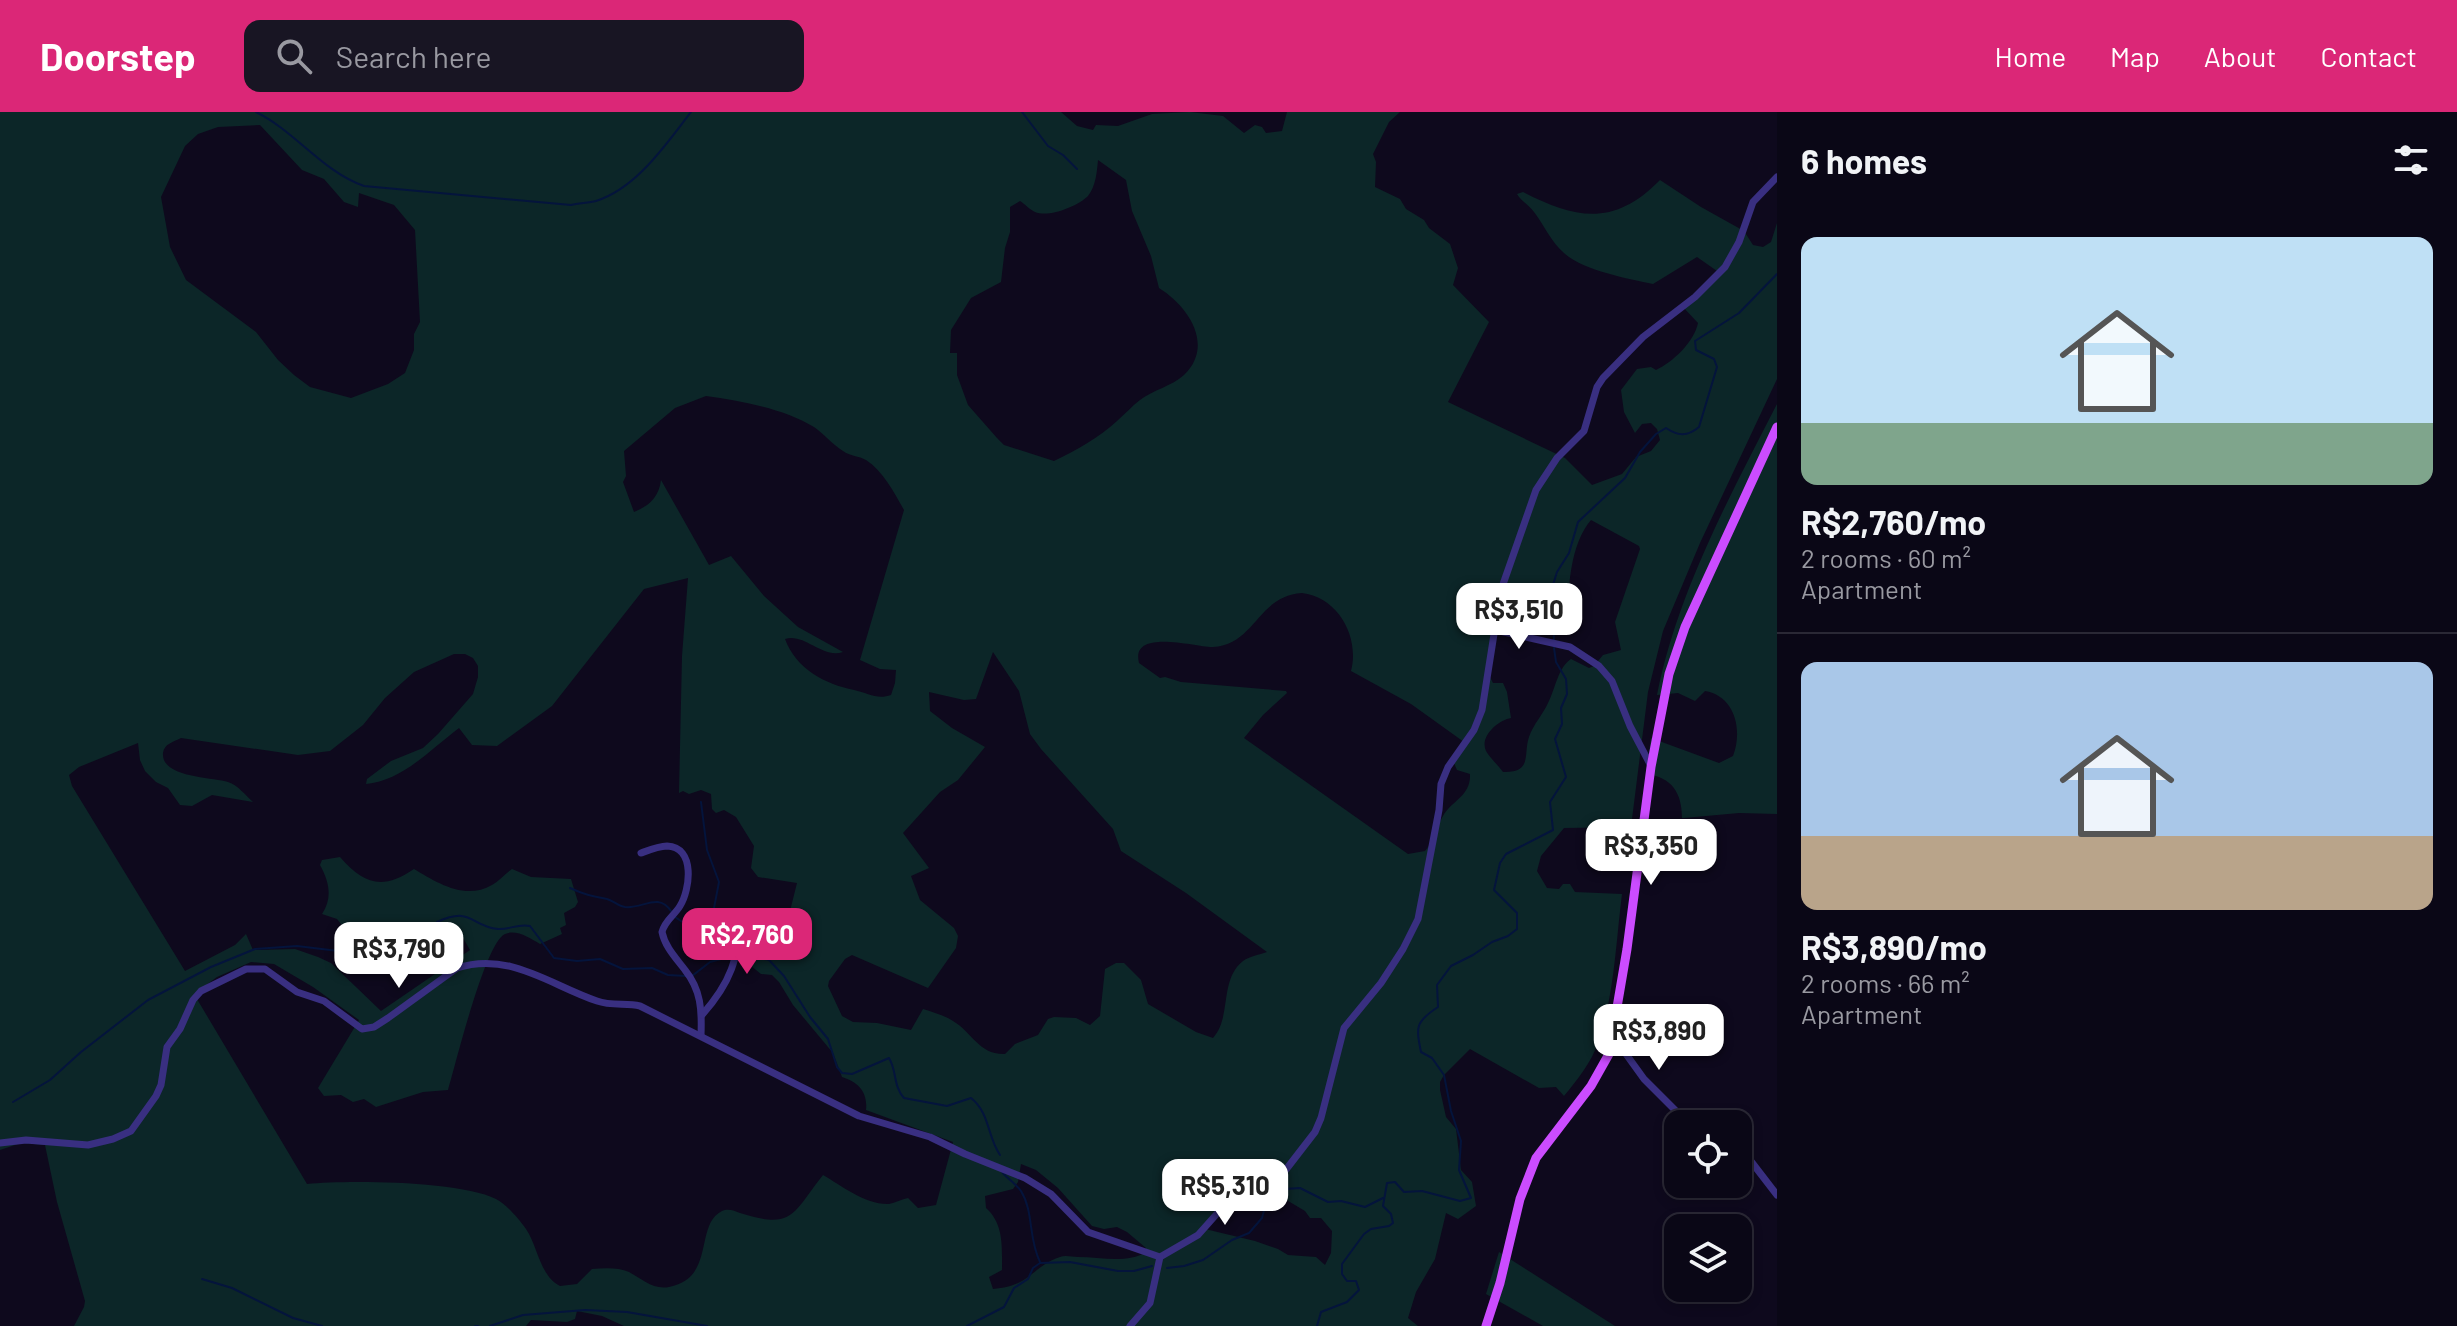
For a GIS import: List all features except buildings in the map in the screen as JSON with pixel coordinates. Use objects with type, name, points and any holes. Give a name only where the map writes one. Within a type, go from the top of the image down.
[{"type":"main road","points":[[1486,1326],[1500,1283],[1520,1199],[1536,1158],[1591,1086],[1609,1054],[1651,767],[1663,698],[1676,649],[1777,427]]},
{"type":"street","points":[[1130,1326],[1150,1303],[1160,1257],[1198,1235],[1230,1199],[1281,1176],[1315,1132],[1344,1028],[1381,983],[1418,919],[1441,784],[1448,767],[1479,719],[1501,590],[1517,551],[1529,503],[1557,458],[1584,431],[1597,387],[1603,378],[1643,337],[1695,297],[1725,267],[1739,242],[1753,202],[1777,177]]},
{"type":"street","points":[[1495,630],[1553,643],[1585,656],[1606,673],[1617,690],[1630,726],[1651,767]]},
{"type":"street","points":[[641,853],[668,846],[681,853],[686,861],[688,882],[682,901],[666,921],[662,932],[668,947],[695,984],[702,1015],[701,1035]]},
{"type":"street","points":[[702,1015],[723,990],[735,964],[742,916]]},
{"type":"street","points":[[0,1143],[26,1140],[88,1145],[131,1131],[156,1096],[161,1085],[167,1047],[180,1029],[196,996],[227,977],[252,968],[265,969],[302,995],[324,1001],[362,1029],[374,1027],[457,968],[497,963],[532,973],[602,1003],[640,1006],[859,1116],[930,1137],[1025,1178],[1051,1194],[1088,1232],[1160,1257]]},
{"type":"street","points":[[1613,1036],[1644,1079],[1675,1110]]},
{"type":"street","points":[[1752,1163],[1777,1195]]},
{"type":"green space","points":[[0,112],[1061,112],[1077,126],[1093,130],[1096,125],[1118,126],[1152,114],[1190,112],[1223,116],[1244,133],[1255,125],[1262,127],[1266,133],[1282,131],[1287,112],[1400,112],[1389,122],[1373,154],[1376,162],[1375,187],[1400,199],[1406,209],[1424,220],[1429,228],[1450,244],[1458,268],[1453,285],[1489,322],[1448,402],[1565,458],[1592,485],[1622,474],[1636,457],[1651,451],[1660,440],[1657,429],[1651,423],[1642,424],[1635,433],[1624,412],[1621,390],[1637,369],[1651,367],[1656,370],[1676,357],[1687,344],[1698,323],[1682,306],[1717,271],[1697,257],[1653,284],[1594,269],[1559,249],[1534,212],[1517,194],[1523,192],[1561,208],[1595,214],[1627,205],[1660,180],[1744,231],[1753,245],[1763,247],[1771,242],[1777,223],[1777,379],[1700,543],[1663,631],[1648,692],[1631,827],[1564,828],[1541,856],[1537,871],[1547,888],[1559,889],[1563,884],[1570,884],[1575,892],[1622,894],[1611,988],[1598,1043],[1588,1064],[1564,1096],[1556,1087],[1539,1088],[1470,1049],[1444,1075],[1440,1090],[1446,1117],[1456,1129],[1461,1170],[1472,1182],[1476,1206],[1458,1219],[1446,1213],[1435,1259],[1416,1292],[1408,1318],[1418,1326],[624,1326],[602,1316],[577,1311],[575,1319],[567,1322],[531,1320],[526,1326],[74,1326],[85,1301],[57,1202],[45,1145],[21,1143],[0,1150]],"holes":[[[260,125],[302,170],[324,179],[344,202],[358,207],[359,193],[394,205],[415,230],[420,322],[405,373],[388,384],[351,398],[310,387],[278,360],[256,332],[186,280],[170,247],[161,197],[185,146],[198,134],[218,127]],[[1098,160],[1126,180],[1132,211],[1151,256],[1159,288],[1188,316],[1194,327],[1197,351],[1193,363],[1179,379],[1137,402],[1102,433],[1054,461],[1004,445],[968,405],[957,375],[957,353],[950,353],[951,330],[971,298],[1001,282],[1010,232],[1010,207],[1020,201],[1033,211],[1055,212],[1083,200],[1094,183]],[[706,396],[747,403],[802,420],[846,453],[863,459],[878,470],[904,510],[860,660],[880,669],[896,670],[891,695],[877,696],[843,687],[822,679],[804,667],[785,639],[800,639],[828,652],[843,652],[798,627],[764,596],[731,556],[709,565],[661,480],[652,500],[634,512],[623,482],[626,476],[624,451],[675,408]],[[1591,520],[1639,546],[1615,622],[1621,650],[1603,655],[1589,668],[1571,659],[1567,663],[1531,733],[1523,766],[1503,772],[1488,754],[1485,745],[1491,730],[1511,718],[1503,683],[1493,683],[1490,677],[1497,633],[1514,625],[1531,628],[1533,621],[1551,622],[1567,617],[1572,566],[1579,541]],[[688,578],[682,656],[679,793],[701,790],[711,794],[712,809],[716,813],[724,810],[736,817],[754,846],[751,868],[758,877],[797,883],[780,951],[774,956],[758,956],[751,966],[761,974],[772,975],[779,982],[793,1005],[833,1053],[842,1077],[861,1089],[866,1110],[953,1142],[936,1205],[918,1208],[908,1198],[889,1204],[872,1201],[823,1175],[797,1209],[782,1219],[771,1220],[731,1210],[722,1211],[709,1228],[699,1263],[684,1282],[658,1287],[625,1270],[601,1268],[592,1269],[577,1284],[560,1286],[548,1275],[523,1225],[496,1199],[457,1188],[431,1185],[375,1182],[307,1184],[194,994],[217,977],[251,962],[274,964],[359,1020],[318,1088],[324,1096],[341,1095],[353,1102],[364,1099],[376,1107],[423,1092],[448,1090],[480,980],[497,942],[509,933],[523,935],[540,944],[562,934],[560,928],[566,925],[564,913],[578,902],[571,879],[531,877],[512,869],[495,883],[472,891],[451,888],[414,869],[393,880],[374,881],[357,874],[340,857],[322,860],[320,865],[326,877],[329,896],[322,914],[337,919],[352,938],[363,945],[381,947],[397,957],[422,936],[446,929],[459,931],[470,950],[381,1011],[331,963],[295,949],[253,950],[246,934],[235,945],[185,971],[72,786],[69,775],[79,767],[138,743],[145,771],[168,788],[180,805],[192,806],[212,795],[253,802],[232,783],[189,775],[170,767],[165,761],[165,747],[181,738],[298,755],[330,751],[363,725],[385,698],[414,672],[454,654],[465,654],[473,658],[478,666],[473,694],[423,748],[391,761],[367,779],[366,784],[379,782],[404,770],[459,728],[472,745],[497,746],[552,706],[644,589]],[[1302,593],[1326,602],[1336,610],[1349,632],[1353,658],[1351,671],[1411,704],[1464,742],[1454,763],[1457,770],[1470,774],[1467,788],[1443,816],[1425,851],[1408,854],[1244,738],[1286,691],[1181,682],[1160,678],[1139,663],[1139,652],[1145,645],[1155,642],[1213,647],[1227,644],[1239,638],[1275,602]],[[993,652],[1019,691],[1030,734],[1113,829],[1121,851],[1186,893],[1267,952],[1246,959],[1236,969],[1228,988],[1222,1020],[1213,1038],[1196,1032],[1148,1004],[1141,980],[1124,963],[1116,963],[1105,969],[1100,1016],[1090,1025],[1076,1018],[1048,1019],[1038,1035],[1015,1044],[1005,1054],[989,1051],[953,1021],[923,1009],[911,1030],[853,1022],[842,1016],[828,986],[845,959],[852,955],[928,988],[956,948],[958,936],[954,928],[920,900],[911,876],[929,868],[903,833],[940,792],[958,780],[985,747],[930,711],[929,692],[964,700],[976,699]],[[1021,1164],[1036,1170],[1058,1188],[1092,1226],[1104,1229],[1117,1227],[1146,1248],[1146,1252],[1122,1259],[1062,1256],[1015,1284],[993,1289],[989,1277],[1002,1270],[1002,1244],[996,1221],[986,1208],[985,1196],[1013,1189],[1018,1182]],[[1253,1180],[1305,1211],[1310,1218],[1321,1218],[1332,1231],[1331,1253],[1325,1265],[1316,1257],[1288,1255],[1255,1241],[1205,1229],[1219,1206]]]},
{"type":"green space","points":[[1777,404],[1777,814],[1739,813],[1682,818],[1680,801],[1674,788],[1663,779],[1646,774],[1651,738],[1719,763],[1733,756],[1736,725],[1730,707],[1715,694],[1705,691],[1695,701],[1678,693],[1657,695],[1691,582]]},
{"type":"green space","points":[[1499,1252],[1615,1326],[1543,1326],[1486,1294]]},
{"type":"waterway","points":[[256,112],[335,171],[364,186],[571,205],[596,201],[625,186],[650,164],[691,112]]},
{"type":"waterway","points":[[1022,112],[1048,146],[1077,169]]},
{"type":"waterway","points":[[1554,641],[1552,588],[1557,572],[1569,553],[1578,522],[1625,478],[1640,452],[1656,434],[1666,428],[1686,434],[1699,427],[1717,367],[1714,359],[1696,350],[1695,341],[1739,313],[1777,274]]},
{"type":"waterway","points":[[1317,1326],[1321,1312],[1347,1302],[1359,1290],[1356,1281],[1347,1281],[1342,1274],[1342,1264],[1364,1234],[1393,1223],[1391,1214],[1383,1206],[1387,1183],[1395,1182],[1404,1192],[1422,1191],[1460,1201],[1471,1198],[1459,1170],[1461,1141],[1444,1075],[1432,1058],[1421,1052],[1418,1031],[1421,1021],[1438,1007],[1437,985],[1451,966],[1517,929],[1517,913],[1494,890],[1500,863],[1506,854],[1553,830],[1550,802],[1566,777],[1555,739],[1562,724],[1561,708],[1567,694],[1566,679],[1556,662],[1554,648]]},
{"type":"waterway","points":[[701,802],[707,850],[719,882],[714,924],[708,936]]},
{"type":"waterway","points":[[570,888],[623,906],[655,902],[666,905],[671,911]]},
{"type":"waterway","points":[[13,1102],[50,1080],[148,1000],[211,967],[255,949],[297,946],[396,958],[411,943],[434,928],[437,922],[464,916],[498,929],[530,926],[554,958],[577,961],[600,959],[623,969],[652,968],[668,975],[686,976]]},
{"type":"waterway","points":[[675,917],[734,953]]},
{"type":"waterway","points":[[740,954],[769,960],[784,976],[828,1039],[842,1073],[852,1074],[889,1058],[898,1089],[904,1098],[947,1106],[971,1098],[982,1111],[1000,1155]]},
{"type":"waterway","points":[[692,976],[710,962],[732,956]]},
{"type":"waterway","points":[[1002,1172],[1019,1188],[1025,1199],[1040,1262]]},
{"type":"waterway","points":[[1167,1268],[1203,1260],[1232,1240],[1249,1233],[1262,1218],[1266,1203],[1285,1189],[1300,1188],[1328,1202],[1341,1201],[1365,1207],[1383,1198]]},
{"type":"waterway","points":[[967,1326],[1004,1307],[1014,1288],[1028,1279],[1033,1268],[1040,1263],[1070,1262],[1118,1271],[1152,1266]]},
{"type":"waterway","points":[[202,1279],[232,1288],[293,1318],[322,1326]]},
{"type":"waterway","points":[[490,1326],[523,1315],[585,1310],[627,1312],[707,1326]]}]
